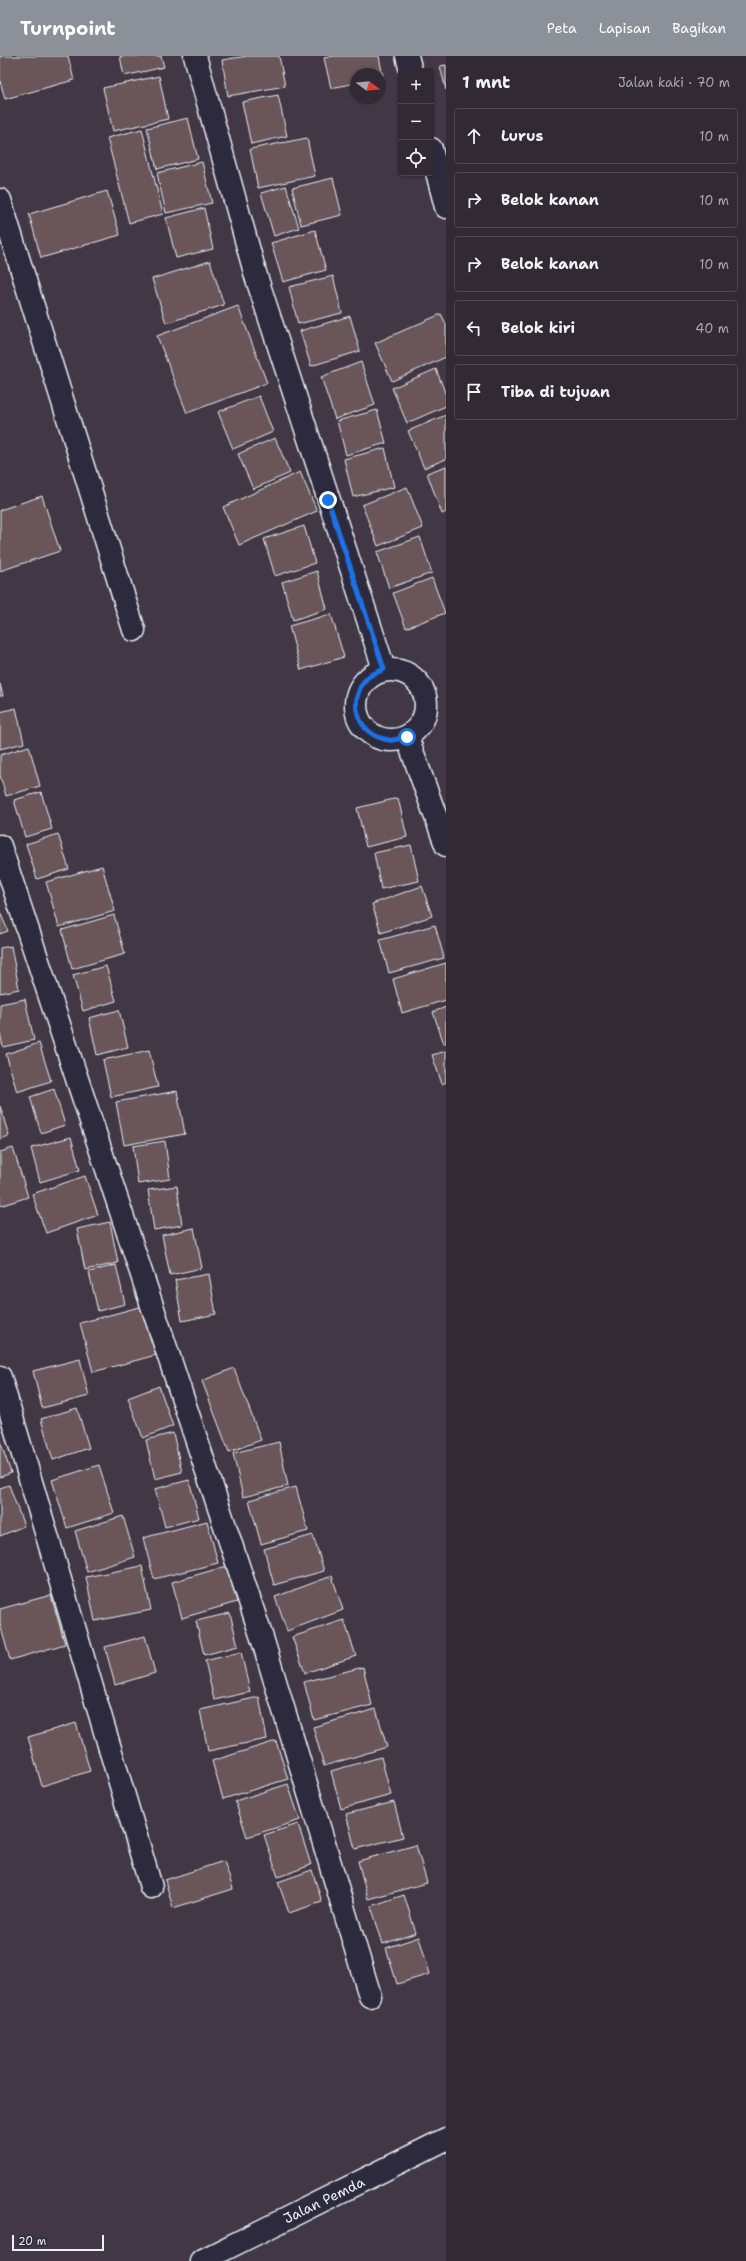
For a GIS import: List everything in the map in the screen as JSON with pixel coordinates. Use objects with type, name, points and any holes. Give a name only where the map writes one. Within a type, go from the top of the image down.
[{"type":"street","points":[[195,56],[256,276],[384,669]]},
{"type":"street","points":[[407,56],[410,68]]},
{"type":"street","points":[[434,161],[446,207]]},
{"type":"street","points":[[0,200],[134,630]]},
{"type":"street","points":[[384,669],[401,670],[416,678],[425,693],[427,710],[425,715],[420,726],[407,737],[390,741],[373,736],[361,724],[356,708],[358,691],[368,677],[384,669]]},
{"type":"street","points":[[407,737],[446,845]]},
{"type":"street","points":[[0,846],[263,1641],[370,1996]]},
{"type":"street","points":[[0,1377],[151,1887]]},
{"type":"street","name":"Jalan Pemda","points":[[201,2261],[446,2139]]},
{"type":"building","points":[[0,56],[68,56],[74,80],[5,99],[0,81]]},
{"type":"building","points":[[120,56],[161,56],[164,67],[124,76]]},
{"type":"building","points":[[247,56],[279,56],[285,86],[228,96],[222,60]]},
{"type":"building","points":[[334,56],[379,56],[381,68],[350,68],[350,84],[331,88],[324,58]]},
{"type":"building","points":[[446,65],[446,90],[440,66]]},
{"type":"building","points":[[159,76],[168,119],[113,131],[103,88]]},
{"type":"building","points":[[278,95],[287,136],[251,144],[242,102]]},
{"type":"building","points":[[188,118],[198,159],[157,169],[147,128]]},
{"type":"building","points":[[142,129],[163,214],[129,223],[107,138]]},
{"type":"building","points":[[307,138],[315,176],[258,188],[250,149]]},
{"type":"building","points":[[202,162],[212,203],[166,213],[157,173]]},
{"type":"building","points":[[333,178],[342,215],[301,225],[292,188]]},
{"type":"building","points":[[286,186],[299,228],[274,236],[261,193]]},
{"type":"building","points":[[107,191],[120,235],[41,258],[29,214]]},
{"type":"building","points":[[204,208],[213,249],[176,258],[166,218]]},
{"type":"building","points":[[315,230],[326,270],[283,282],[271,243]]},
{"type":"building","points":[[210,261],[224,305],[166,323],[152,279]]},
{"type":"building","points":[[333,276],[342,313],[298,324],[289,287]]},
{"type":"building","points":[[238,306],[267,383],[187,413],[157,336]]},
{"type":"building","points":[[441,314],[446,324],[446,357],[392,381],[375,343]]},
{"type":"building","points":[[350,316],[360,351],[311,366],[300,331]]},
{"type":"building","points":[[361,362],[375,405],[335,419],[321,377]]},
{"type":"building","points":[[436,369],[446,395],[446,406],[407,423],[392,388]]},
{"type":"building","points":[[259,396],[273,432],[233,449],[218,412]]},
{"type":"building","points":[[377,410],[386,443],[346,455],[337,421]]},
{"type":"building","points":[[446,415],[446,459],[424,468],[408,431]]},
{"type":"building","points":[[275,438],[290,473],[253,489],[238,454]]},
{"type":"building","points":[[385,448],[394,487],[353,497],[344,459]]},
{"type":"building","points":[[446,466],[446,512],[442,514],[427,473]]},
{"type":"building","points":[[300,472],[317,511],[239,545],[223,507]]},
{"type":"building","points":[[407,487],[423,528],[378,546],[362,505]]},
{"type":"building","points":[[42,496],[60,551],[0,571],[0,510]]},
{"type":"building","points":[[304,526],[315,563],[275,576],[264,539]]},
{"type":"building","points":[[420,537],[432,573],[389,588],[377,552]]},
{"type":"building","points":[[317,571],[327,609],[293,620],[282,582]]},
{"type":"building","points":[[432,578],[445,613],[406,628],[393,593]]},
{"type":"building","points":[[331,614],[344,657],[301,670],[289,626]]},
{"type":"building","points":[[0,684],[3,696],[0,696]]},
{"type":"building","points":[[16,708],[24,743],[0,749],[0,712]]},
{"type":"building","points":[[29,746],[40,786],[6,796],[0,775],[0,755]]},
{"type":"building","points":[[41,792],[52,829],[25,837],[14,800]]},
{"type":"building","points":[[398,798],[407,837],[366,847],[357,808]]},
{"type":"building","points":[[58,834],[69,869],[37,879],[26,844]]},
{"type":"building","points":[[411,845],[419,881],[381,889],[374,853]]},
{"type":"building","points":[[102,866],[115,911],[59,927],[46,882]]},
{"type":"building","points":[[422,886],[432,916],[381,933],[372,904]]},
{"type":"building","points":[[0,912],[8,931],[0,934]]},
{"type":"building","points":[[114,915],[125,954],[72,969],[62,930]]},
{"type":"building","points":[[435,925],[444,958],[389,973],[380,940]]},
{"type":"building","points":[[11,946],[19,989],[0,993],[0,948]]},
{"type":"building","points":[[446,963],[446,1000],[402,1013],[393,979]]},
{"type":"building","points":[[106,966],[116,1001],[83,1011],[73,975]]},
{"type":"building","points":[[25,999],[34,1040],[3,1047],[0,1032],[0,1004]]},
{"type":"building","points":[[446,1007],[446,1043],[444,1044],[433,1012]]},
{"type":"building","points":[[119,1010],[128,1047],[97,1055],[89,1018]]},
{"type":"building","points":[[39,1043],[51,1081],[17,1092],[6,1054]]},
{"type":"building","points":[[149,1050],[158,1087],[111,1097],[103,1060]]},
{"type":"building","points":[[446,1051],[446,1082],[442,1084],[432,1055]]},
{"type":"building","points":[[54,1089],[65,1125],[41,1133],[30,1097]]},
{"type":"building","points":[[177,1091],[185,1134],[124,1145],[116,1102]]},
{"type":"building","points":[[0,1106],[9,1136],[0,1139]]},
{"type":"building","points":[[71,1137],[80,1170],[40,1182],[31,1148]]},
{"type":"building","points":[[165,1141],[170,1179],[138,1184],[133,1146]]},
{"type":"building","points":[[13,1148],[28,1197],[0,1206],[0,1152]]},
{"type":"building","points":[[85,1176],[98,1215],[46,1233],[32,1194]]},
{"type":"building","points":[[177,1186],[182,1225],[154,1230],[148,1190]]},
{"type":"building","points":[[110,1222],[118,1263],[85,1270],[77,1229]]},
{"type":"building","points":[[194,1228],[202,1268],[170,1275],[162,1235]]},
{"type":"building","points":[[116,1265],[125,1304],[98,1311],[89,1272]]},
{"type":"building","points":[[209,1274],[216,1314],[182,1321],[175,1280]]},
{"type":"building","points":[[143,1306],[156,1355],[93,1372],[80,1323]]},
{"type":"building","points":[[80,1359],[89,1396],[42,1408],[33,1371]]},
{"type":"building","points":[[234,1368],[261,1440],[229,1452],[202,1381]]},
{"type":"building","points":[[159,1386],[173,1426],[143,1438],[128,1398]]},
{"type":"building","points":[[77,1408],[89,1448],[53,1460],[41,1419]]},
{"type":"building","points":[[173,1433],[182,1472],[155,1479],[146,1440]]},
{"type":"building","points":[[0,1441],[11,1473],[0,1477]]},
{"type":"building","points":[[279,1442],[288,1486],[243,1497],[233,1453]]},
{"type":"building","points":[[99,1465],[114,1513],[67,1528],[52,1480]]},
{"type":"building","points":[[189,1480],[199,1518],[165,1527],[155,1489]]},
{"type":"building","points":[[9,1485],[24,1526],[0,1536],[0,1488]]},
{"type":"building","points":[[296,1487],[308,1531],[261,1544],[249,1500]]},
{"type":"building","points":[[123,1516],[135,1557],[87,1572],[75,1531]]},
{"type":"building","points":[[207,1521],[218,1563],[154,1579],[143,1538]]},
{"type":"building","points":[[313,1535],[324,1571],[274,1585],[264,1549]]},
{"type":"building","points":[[142,1566],[151,1610],[95,1621],[86,1577]]},
{"type":"building","points":[[227,1566],[237,1602],[182,1618],[172,1582]]},
{"type":"building","points":[[332,1576],[343,1610],[287,1631],[275,1597]]},
{"type":"building","points":[[51,1595],[65,1644],[10,1660],[0,1624],[0,1609]]},
{"type":"building","points":[[230,1613],[238,1646],[204,1655],[196,1621]]},
{"type":"building","points":[[344,1620],[356,1656],[305,1673],[292,1637]]},
{"type":"building","points":[[145,1636],[155,1673],[115,1685],[105,1647]]},
{"type":"building","points":[[241,1652],[250,1692],[214,1700],[205,1661]]},
{"type":"building","points":[[363,1667],[372,1705],[314,1720],[304,1682]]},
{"type":"building","points":[[259,1697],[267,1739],[208,1751],[200,1710]]},
{"type":"building","points":[[376,1709],[387,1747],[324,1766],[313,1727]]},
{"type":"building","points":[[76,1723],[90,1771],[42,1786],[28,1737]]},
{"type":"building","points":[[276,1741],[288,1779],[223,1799],[212,1761]]},
{"type":"building","points":[[381,1757],[391,1795],[341,1809],[331,1771]]},
{"type":"building","points":[[288,1784],[300,1820],[247,1837],[235,1801]]},
{"type":"building","points":[[394,1802],[403,1837],[355,1849],[346,1814]]},
{"type":"building","points":[[298,1824],[311,1865],[278,1877],[264,1835]]},
{"type":"building","points":[[416,1845],[427,1883],[368,1899],[358,1861]]},
{"type":"building","points":[[224,1861],[233,1889],[173,1908],[165,1880]]},
{"type":"building","points":[[312,1870],[322,1902],[289,1913],[278,1882]]},
{"type":"building","points":[[404,1895],[416,1933],[383,1944],[371,1906]]},
{"type":"building","points":[[419,1937],[430,1974],[397,1984],[386,1948]]},
{"type":"route","points":[[328,500],[384,669],[368,677],[358,691],[356,708],[361,724],[373,736],[390,741],[407,737]]}]
